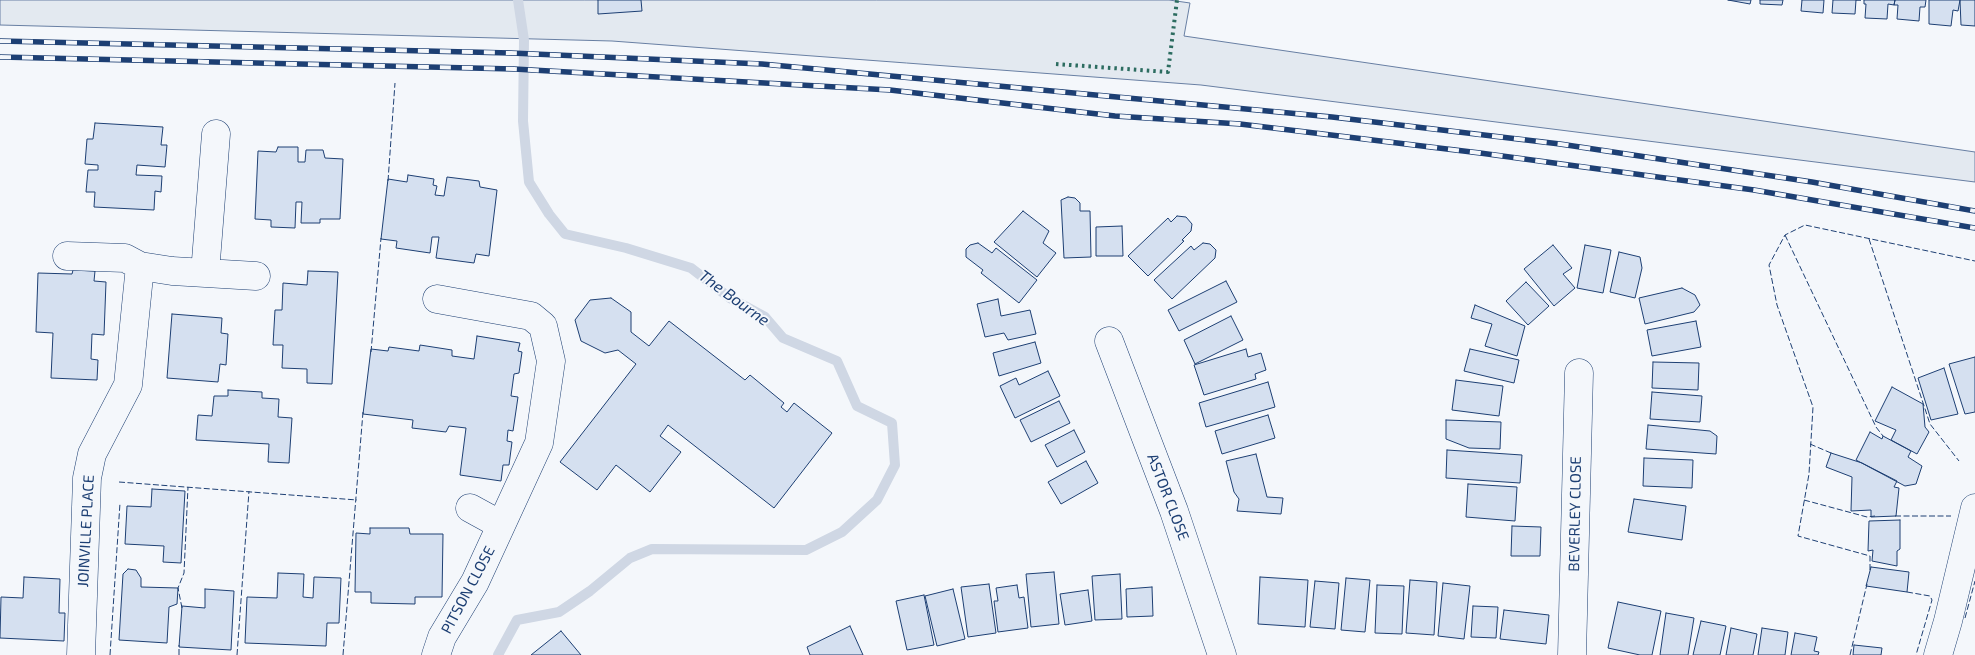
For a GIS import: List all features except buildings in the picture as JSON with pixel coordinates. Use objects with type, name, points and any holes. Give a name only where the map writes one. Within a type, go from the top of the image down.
[{"type":"street","points":[[205,273],[216,134]]},
{"type":"street","points":[[67,256],[126,258],[140,266],[256,276]]},
{"type":"street","name":"JOINVILLE PLACE","points":[[81,655],[87,478],[92,454],[128,385],[140,266]]},
{"type":"street","name":"PITSON CLOSE","points":[[436,655],[442,637],[475,582],[539,443],[551,362],[544,326],[531,316],[437,299]]},
{"type":"street","name":"ASTOR CLOSE","points":[[1108,341],[1174,511],[1222,655]]},
{"type":"street","name":"BEVERLEY CLOSE","points":[[1572,655],[1579,373]]},
{"type":"street","points":[[470,508],[501,525]]},
{"type":"street","points":[[1938,655],[1975,508]]},
{"type":"shaded area","points":[[0,0],[1169,0],[1190,3],[1184,36],[1975,152],[1975,182],[1201,85],[612,41],[0,25]]},
{"type":"waterway","name":"The Bourne","points":[[498,655],[517,620],[559,612],[590,591],[630,558],[652,549],[806,550],[842,532],[877,500],[895,465],[892,423],[857,406],[837,361],[783,338],[765,317],[730,298],[691,268],[626,248],[565,234],[549,214],[529,182],[523,121],[524,40],[518,0]]},
{"type":"railway","points":[[0,41],[511,53],[762,64],[1332,117],[1560,144],[1812,182],[1975,211]]},
{"type":"railway","points":[[0,57],[514,69],[890,90],[1115,116],[1240,124],[1480,153],[1754,190],[1975,228]]},
{"type":"hedge","points":[[1056,64],[1168,72],[1177,0]]},
{"type":"fence","points":[[388,181],[395,83]]},
{"type":"fence","points":[[1870,570],[1870,556],[1798,536],[1809,474],[1813,407],[1777,305],[1769,265],[1785,235],[1805,225],[1975,261]]},
{"type":"fence","points":[[1785,235],[1876,427],[1883,436]]},
{"type":"fence","points":[[371,352],[381,238]]},
{"type":"fence","points":[[1869,239],[1930,424],[1959,461]]},
{"type":"fence","points":[[343,655],[363,412]]},
{"type":"fence","points":[[1810,444],[1831,453]]},
{"type":"fence","points":[[119,482],[357,500]]},
{"type":"fence","points":[[182,608],[178,588],[184,573],[188,487]]},
{"type":"fence","points":[[237,655],[249,491]]},
{"type":"fence","points":[[1804,500],[1867,517],[1875,516]]},
{"type":"fence","points":[[110,655],[120,503]]},
{"type":"fence","points":[[1895,516],[1951,516]]},
{"type":"fence","points":[[1965,618],[1975,581]]},
{"type":"fence","points":[[1850,655],[1867,584]]},
{"type":"fence","points":[[1907,592],[1930,596],[1932,600],[1916,655]]},
{"type":"fence","points":[[179,645],[179,655]]}]
